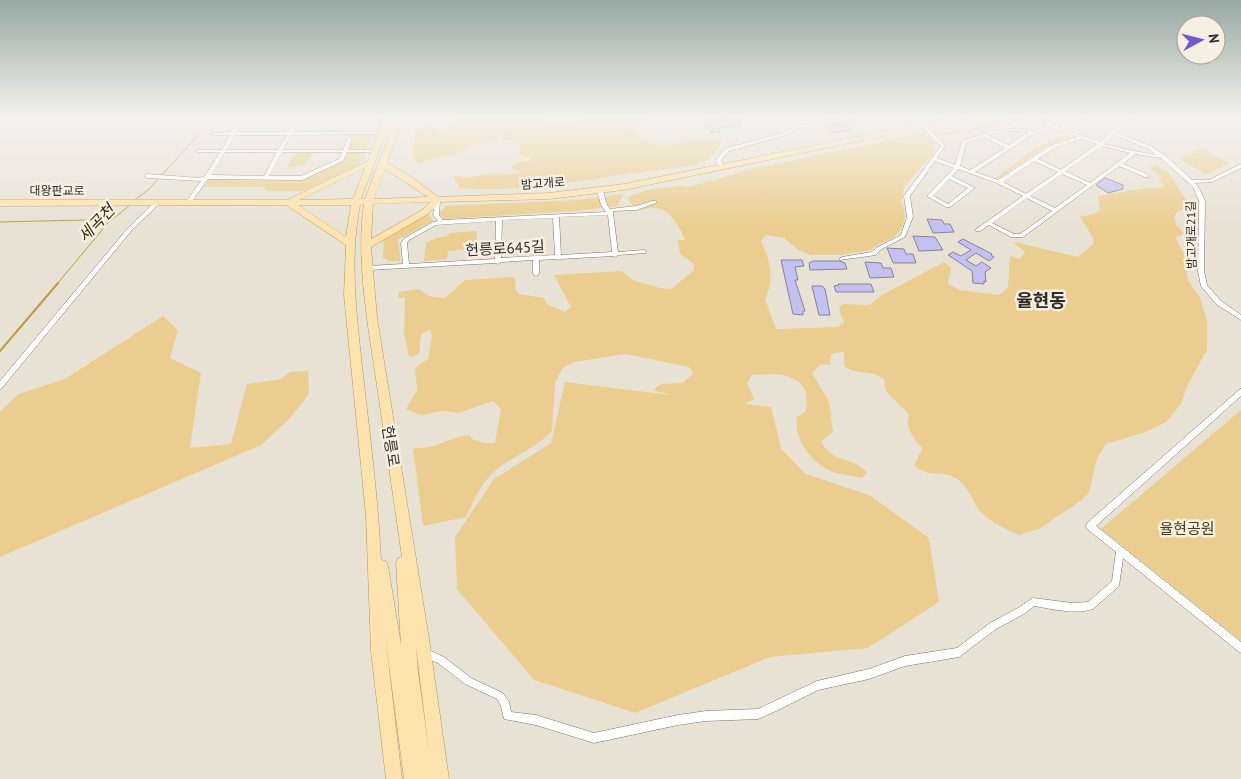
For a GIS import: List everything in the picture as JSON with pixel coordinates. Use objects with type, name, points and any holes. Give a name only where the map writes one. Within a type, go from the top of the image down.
[{"type":"main road","name":"헌릉로","points":[[375,153],[356,202],[350,244],[350,295],[372,515],[378,651],[394,779]]},
{"type":"main road","name":"헌릉로","points":[[386,153],[369,201],[366,220],[366,246],[372,318],[424,652],[441,779]]},
{"type":"main road","name":"밤고개로","points":[[115,203],[356,202],[549,196],[600,191],[788,153]]},
{"type":"main road","points":[[288,202],[371,162]]},
{"type":"main road","points":[[366,246],[425,212],[438,200],[404,176],[382,164]]},
{"type":"main road","points":[[288,202],[350,244]]},
{"type":"main road","name":"대왕판교로","points":[[0,203],[115,203]]},
{"type":"main road","points":[[400,499],[410,672],[425,779]]},
{"type":"main road","points":[[372,515],[399,679],[412,779]]},
{"type":"street","points":[[188,203],[222,153]]},
{"type":"street","points":[[265,178],[278,153]]},
{"type":"street","points":[[147,176],[200,180],[207,177],[302,178],[341,160],[343,153]]},
{"type":"street","points":[[721,167],[718,160],[724,153]]},
{"type":"street","points":[[842,259],[874,254],[878,248],[903,236],[910,217],[907,196],[921,174],[939,153]]},
{"type":"street","points":[[948,176],[972,188],[948,206],[930,196],[948,176],[957,166],[961,153]]},
{"type":"street","points":[[971,172],[999,153]]},
{"type":"street","points":[[999,182],[1043,153]]},
{"type":"street","points":[[978,230],[1088,153]]},
{"type":"street","points":[[989,223],[1013,236],[1021,236],[1134,153]]},
{"type":"street","points":[[1136,153],[1164,158]]},
{"type":"street","name":"밤고개로21길","points":[[1157,153],[1199,190],[1202,201],[1201,271],[1204,286],[1218,302],[1241,318]]},
{"type":"street","points":[[1034,159],[1090,185]]},
{"type":"street","points":[[935,160],[999,182],[1056,211]]},
{"type":"street","points":[[1119,164],[1147,176]]},
{"type":"street","points":[[1192,182],[1210,181],[1241,166]]},
{"type":"street","points":[[600,191],[604,205],[610,213],[615,254]]},
{"type":"street","points":[[438,200],[436,215],[442,222]]},
{"type":"street","points":[[406,266],[404,243],[407,239],[435,223],[610,213],[611,210],[637,208],[654,202]]},
{"type":"street","points":[[0,386],[130,229],[155,203]]},
{"type":"street","points":[[556,216],[558,258]]},
{"type":"street","points":[[498,262],[499,219]]},
{"type":"street","name":"헌릉로645길","points":[[368,268],[498,262],[644,252]]},
{"type":"street","points":[[536,259],[536,274]]},
{"type":"street","points":[[1241,392],[1090,526],[1241,648]]},
{"type":"street","points":[[424,652],[441,660],[468,681],[500,696],[506,705],[507,716],[536,720],[580,735],[594,738],[602,737],[678,720],[706,716],[758,714],[817,686],[869,674],[905,661],[959,652],[993,626],[1021,611],[1033,602],[1072,607],[1090,606],[1116,583],[1120,552]]},
{"type":"green space","points":[[295,153],[313,153],[303,165],[287,167]]},
{"type":"green space","points":[[347,153],[365,153],[364,158],[356,166],[303,191],[267,191],[264,187],[204,187],[210,178],[301,180],[344,161]]},
{"type":"green space","points":[[412,153],[456,153],[427,160],[422,164],[415,161]]},
{"type":"green space","points":[[520,153],[714,153],[703,162],[673,168],[526,188],[460,188],[453,176],[471,177],[498,173],[504,175],[521,173],[511,167],[517,162],[530,160],[531,157],[520,156]]},
{"type":"green space","points":[[826,153],[934,153],[905,185],[901,203],[905,214],[900,230],[895,236],[871,250],[841,255],[811,255],[800,251],[784,238],[766,235],[761,241],[767,255],[771,277],[765,299],[776,329],[837,327],[844,322],[839,309],[842,304],[869,305],[882,295],[944,262],[951,268],[948,284],[960,290],[999,295],[1008,288],[1010,256],[1020,259],[1025,252],[1015,242],[1078,257],[1093,244],[1093,238],[1080,217],[1100,210],[1098,196],[1165,187],[1159,180],[1161,177],[1149,168],[1155,165],[1168,172],[1187,201],[1182,205],[1184,209],[1177,212],[1174,217],[1176,225],[1183,232],[1183,235],[1177,236],[1176,239],[1184,254],[1188,280],[1200,298],[1207,321],[1207,350],[1187,386],[1181,404],[1166,422],[1146,432],[1106,444],[1097,458],[1089,493],[1082,500],[1039,529],[1019,535],[996,524],[981,512],[966,488],[957,479],[952,476],[925,472],[914,466],[922,448],[909,428],[909,414],[886,391],[884,379],[844,366],[844,352],[834,353],[831,355],[830,365],[821,364],[812,373],[829,402],[833,432],[821,441],[831,454],[854,463],[867,472],[863,478],[828,470],[813,459],[807,451],[798,435],[797,426],[797,417],[806,411],[806,394],[800,383],[780,375],[752,375],[747,383],[754,399],[745,404],[771,407],[781,448],[804,473],[871,496],[929,538],[939,602],[868,648],[770,657],[635,713],[534,680],[457,589],[455,537],[494,479],[551,443],[565,382],[671,395],[653,390],[661,384],[682,383],[693,374],[689,367],[625,354],[574,362],[562,369],[555,383],[552,431],[490,476],[478,492],[466,517],[423,526],[413,448],[428,447],[470,435],[472,439],[484,443],[495,443],[501,409],[493,401],[459,413],[443,411],[421,415],[406,409],[417,390],[415,368],[428,359],[432,336],[430,330],[423,333],[420,338],[420,352],[415,356],[409,357],[404,333],[405,297],[398,298],[399,292],[419,289],[429,296],[445,298],[465,280],[514,277],[516,282],[515,289],[519,294],[544,298],[547,304],[565,312],[571,307],[554,275],[621,271],[633,280],[660,288],[671,289],[694,270],[694,264],[680,254],[678,240],[685,240],[681,230],[666,212],[656,208],[635,210],[627,197],[647,190],[679,186],[689,187],[745,171]]},
{"type":"green space","points":[[1028,153],[1036,153],[998,179],[995,178]]},
{"type":"green space","points":[[1192,153],[1211,153],[1230,163],[1206,174],[1179,159]]},
{"type":"green space","points":[[624,194],[617,206],[576,211],[444,219],[439,213],[446,206],[576,200]]},
{"type":"green space","points":[[428,213],[433,221],[398,240],[401,261],[390,261],[383,258],[384,238]]},
{"type":"green space","points":[[477,231],[476,248],[448,251],[447,259],[424,261],[426,243],[436,238],[448,236],[449,233]]},
{"type":"green space","points":[[163,316],[178,330],[170,358],[201,373],[190,448],[231,444],[247,384],[281,379],[290,372],[308,371],[309,394],[290,418],[261,445],[0,557],[0,411],[19,394],[65,379]]},
{"type":"green space","name":"율현공원","points":[[1241,410],[1241,641],[1101,529]]},
{"type":"building","points":[[1105,178],[1123,185],[1123,189],[1108,193],[1096,185]]},
{"type":"building","points":[[927,219],[942,220],[944,224],[950,224],[954,232],[933,233]]},
{"type":"building","points":[[913,236],[935,237],[943,250],[919,251]]},
{"type":"building","points":[[963,239],[992,254],[994,257],[989,261],[976,253],[966,260],[976,266],[982,262],[991,268],[985,272],[986,282],[984,281],[984,284],[973,283],[972,271],[948,255],[953,252],[961,256],[971,250],[958,242]]},
{"type":"building","points":[[887,248],[904,249],[906,254],[913,254],[916,263],[893,263]]},
{"type":"building","points":[[781,260],[802,260],[804,266],[795,267],[798,280],[795,280],[805,311],[803,311],[803,315],[793,314]]},
{"type":"building","points":[[813,261],[839,261],[845,263],[847,269],[810,270],[809,263]]},
{"type":"building","points":[[865,262],[881,263],[883,268],[891,268],[894,277],[870,278]]},
{"type":"building","points":[[838,284],[871,284],[874,292],[836,292],[834,286]]},
{"type":"building","points":[[812,286],[822,286],[825,289],[830,315],[819,315]]},
{"type":"waterway","name":"세곡천","points":[[135,200],[148,190],[182,153]]},
{"type":"waterway","name":"세곡천","points":[[57,284],[108,223],[130,205]]},
{"type":"waterway","points":[[0,222],[85,220],[107,223]]},
{"type":"waterway","name":"세곡천","points":[[0,351],[58,283]]},
{"type":"district","name":"율현동","points":[[1041,300]]}]
